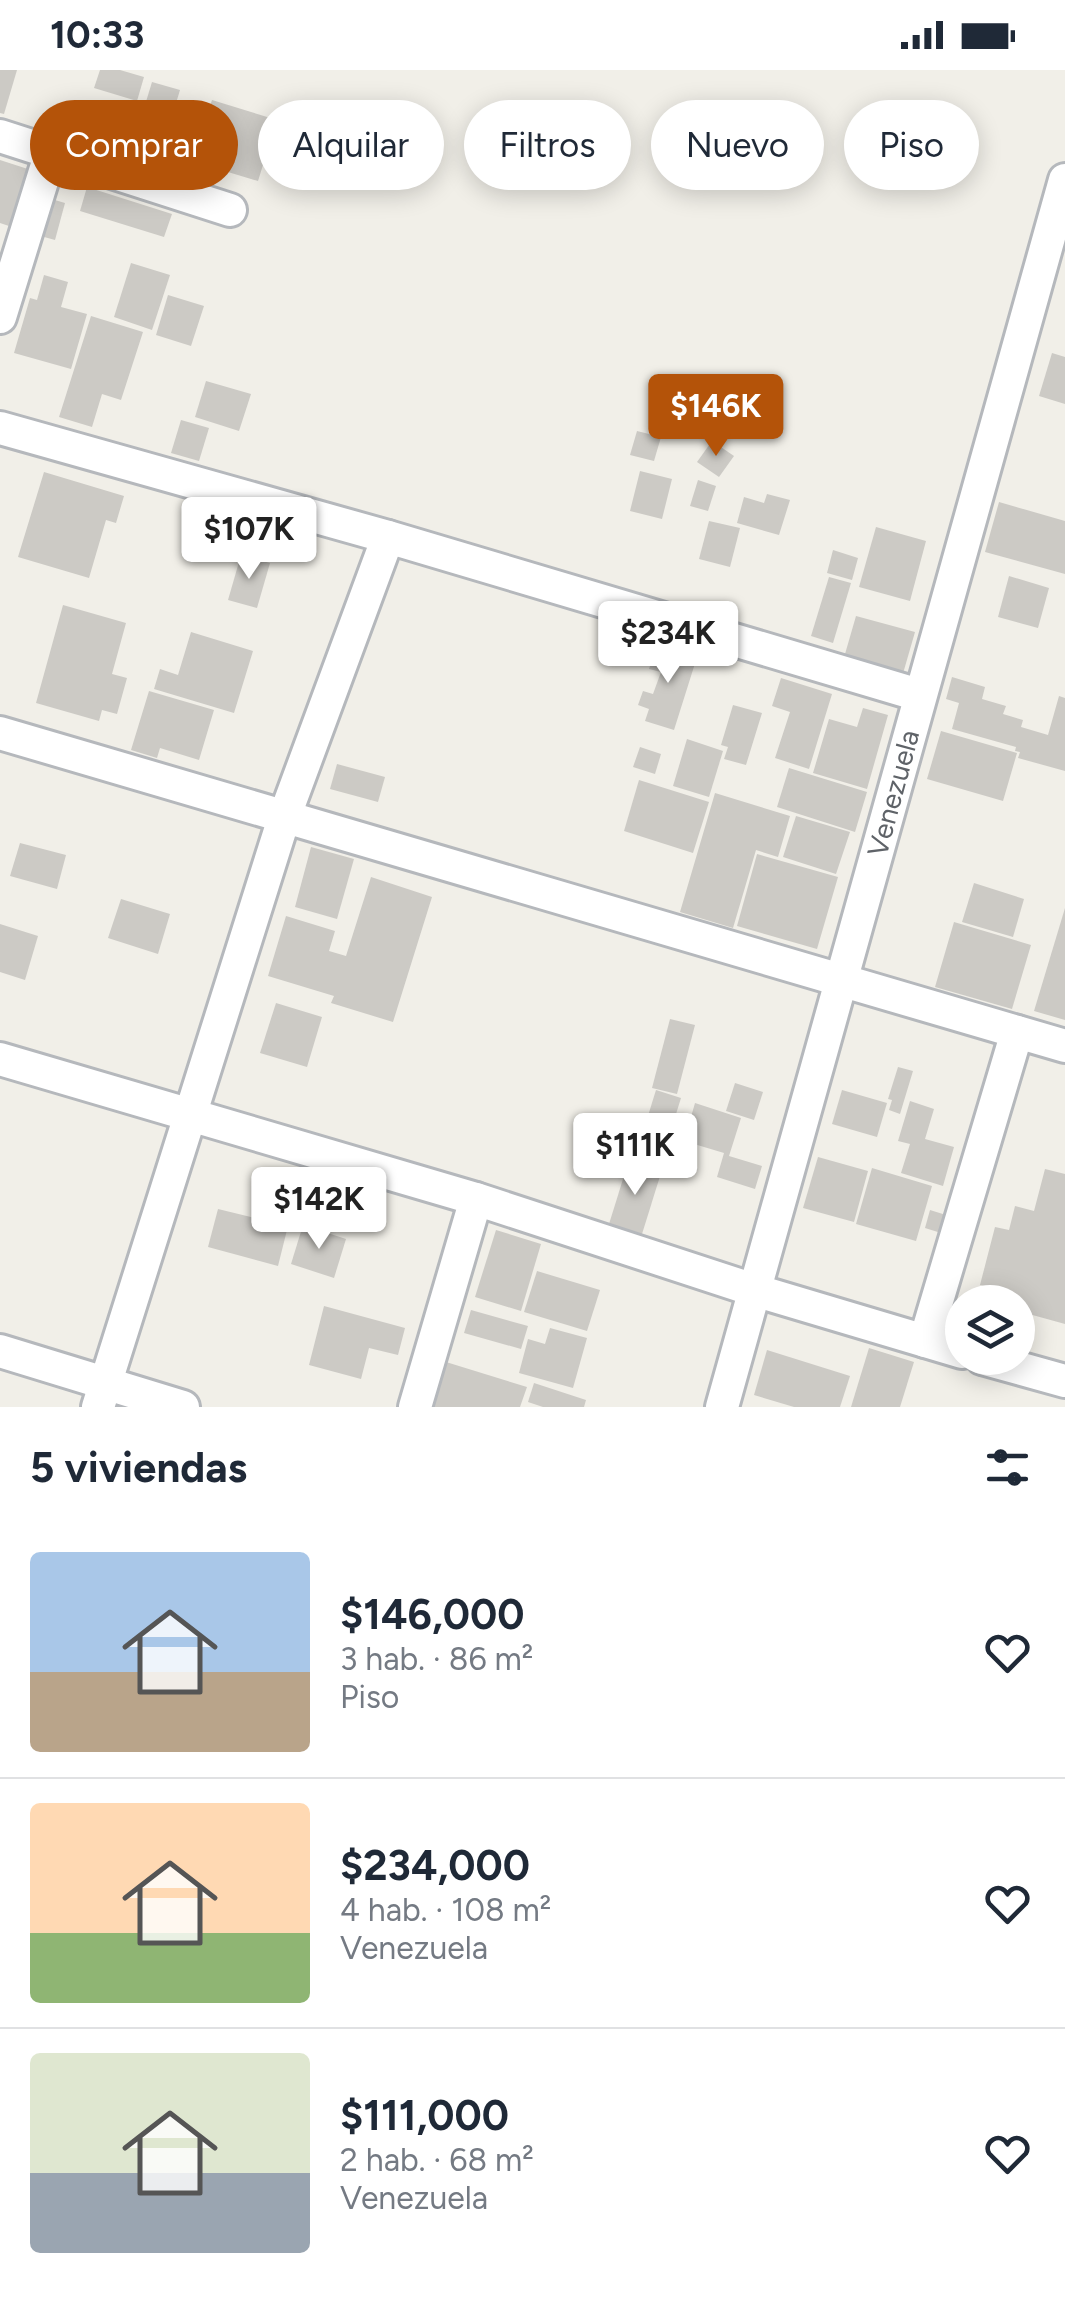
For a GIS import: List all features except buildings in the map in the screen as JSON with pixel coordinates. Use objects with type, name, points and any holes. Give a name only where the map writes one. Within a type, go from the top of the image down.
[{"type":"street","points":[[0,136],[30,145]]},
{"type":"street","name":"Venezuela","points":[[722,1407],[1065,180]]},
{"type":"street","points":[[0,317],[40,190]]},
{"type":"street","points":[[169,190],[230,210]]},
{"type":"street","points":[[0,428],[920,695]]},
{"type":"street","points":[[101,1395],[284,818],[388,538]]},
{"type":"street","points":[[0,734],[1065,1046]]},
{"type":"street","points":[[926,1341],[1017,1032]]},
{"type":"street","points":[[0,1059],[192,1113],[945,1347]]},
{"type":"street","points":[[415,1407],[476,1200]]},
{"type":"street","points":[[0,1351],[101,1395],[183,1407]]},
{"type":"street","points":[[1035,1373],[1065,1381]]}]
